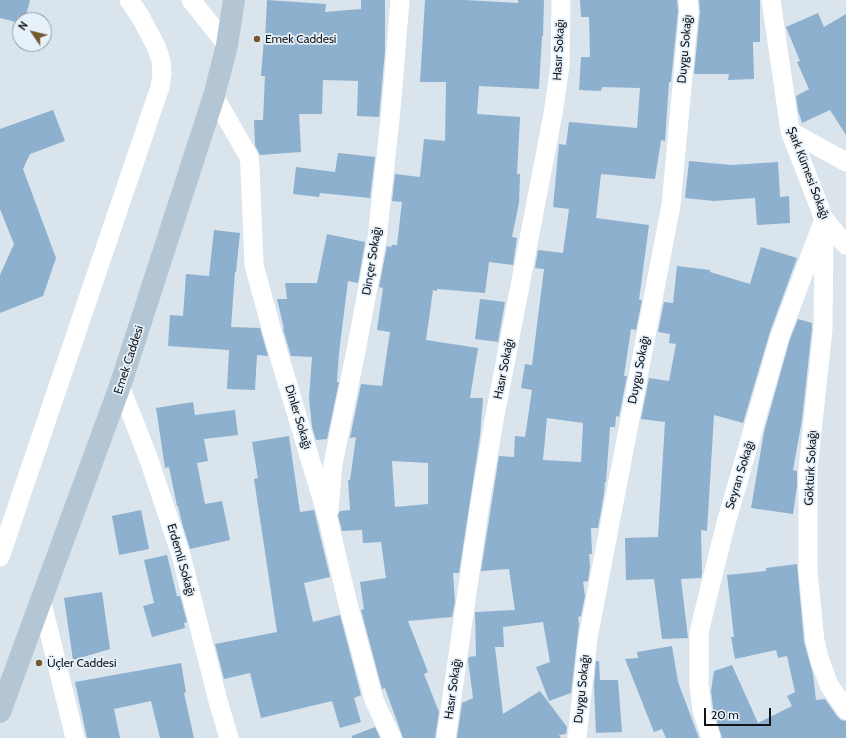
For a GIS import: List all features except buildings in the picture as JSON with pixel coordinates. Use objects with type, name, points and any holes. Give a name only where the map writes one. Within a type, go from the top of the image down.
[{"type":"street","points":[[0,557],[160,87],[162,74],[157,48],[140,16],[129,0]]},
{"type":"street","points":[[191,0],[227,45]]},
{"type":"street","name":"Emek Caddesi","points":[[0,712],[120,386],[214,96],[227,45],[234,0]]},
{"type":"street","name":"Dinçer Sokağı","points":[[328,519],[333,464],[377,239],[391,110],[400,0]]},
{"type":"street","name":"Hasır Sokağı","points":[[446,738],[479,510],[492,434],[553,114],[560,66],[561,0]]},
{"type":"street","name":"Duygu Sokağı","points":[[577,738],[588,638],[670,205],[689,10],[688,0]]},
{"type":"street","name":"Şark Kümesi Sokağı","points":[[771,0],[790,131],[824,219],[846,245]]},
{"type":"street","name":"Dinler Sokağı","points":[[214,96],[249,157],[254,265],[275,342],[328,519],[347,600],[374,700],[392,738]]},
{"type":"street","points":[[790,131],[846,162]]},
{"type":"street","name":"Göktürk Sokağı","points":[[824,219],[823,329],[808,469],[808,571],[815,641],[820,661],[830,685],[838,700],[846,710]]},
{"type":"street","name":"Seyran Sokağı","points":[[711,738],[702,710],[699,685],[700,633],[707,599],[726,523],[780,336],[824,219]]},
{"type":"street","name":"Erdemli Sokağı","points":[[120,386],[148,457],[182,555],[218,701],[229,738]]},
{"type":"street","points":[[41,599],[75,738]]},
{"type":"place","name":"Emek Caddesi","points":[[257,39]]},
{"type":"place","name":"Üçler Caddesi","points":[[39,663]]}]
